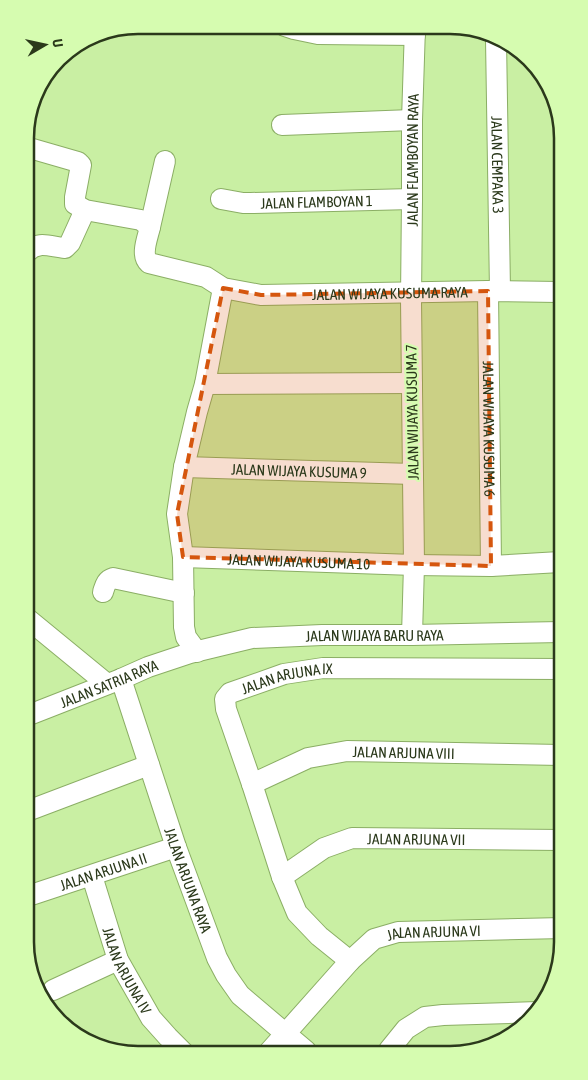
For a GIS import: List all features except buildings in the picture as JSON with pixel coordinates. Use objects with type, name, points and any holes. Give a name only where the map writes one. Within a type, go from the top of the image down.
[{"type":"street","name":"JALAN FLAMBOYAN RAYA","points":[[411,292],[412,120],[415,34]]},
{"type":"street","name":"JALAN CEMPAKA 3","points":[[494,291],[496,44]]},
{"type":"street","points":[[282,124],[412,120]]},
{"type":"street","points":[[34,149],[78,162],[82,165],[75,204],[85,210],[141,220],[150,227],[165,161]]},
{"type":"street","name":"JALAN FLAMBOYAN 1","points":[[221,199],[243,203],[412,199]]},
{"type":"street","points":[[34,246],[43,244],[65,248],[70,243],[85,210]]},
{"type":"street","name":"JALAN WIJAYA KUSUMA RAYA","points":[[150,227],[144,255],[145,260],[149,263],[206,277],[222,288],[261,295],[494,291],[554,292]]},
{"type":"street","points":[[194,653],[186,637],[184,627],[183,557],[177,514],[184,467],[197,412],[206,384],[222,288]]},
{"type":"street","name":"JALAN WIJAYA KUSUMA 6","points":[[491,566],[494,291]]},
{"type":"street","name":"JALAN WIJAYA KUSUMA 7","points":[[411,292],[414,537],[412,635]]},
{"type":"street","points":[[206,384],[412,383]]},
{"type":"street","name":"JALAN WIJAYA KUSUMA 9","points":[[184,467],[413,474]]},
{"type":"street","name":"JALAN WIJAYA KUSUMA 10","points":[[183,557],[414,566],[491,566],[554,562]]},
{"type":"street","points":[[103,592],[106,582],[113,578],[184,593]]},
{"type":"street","points":[[34,627],[114,681]]},
{"type":"street","name":"JALAN WIJAYA BARU RAYA","points":[[194,653],[252,638],[322,635],[554,632]]},
{"type":"street","name":"JALAN SATRIA RAYA","points":[[34,713],[148,667],[194,653]]},
{"type":"street","name":"JALAN ARJUNA IX","points":[[350,961],[319,936],[298,913],[282,877],[226,709],[225,699],[230,693],[284,674],[323,668],[554,669]]},
{"type":"street","name":"JALAN ARJUNA RAYA","points":[[114,681],[217,958],[226,975],[240,994],[301,1046]]},
{"type":"street","name":"JALAN ARJUNA VIII","points":[[252,784],[308,758],[348,751],[554,755]]},
{"type":"street","points":[[34,809],[145,767]]},
{"type":"street","name":"JALAN ARJUNA VII","points":[[282,877],[324,848],[352,838],[554,840]]},
{"type":"street","name":"JALAN ARJUNA II","points":[[34,894],[176,847]]},
{"type":"street","name":"JALAN ARJUNA IV","points":[[92,876],[118,960],[152,1018],[177,1046]]},
{"type":"street","name":"JALAN ARJUNA VI","points":[[286,1032],[350,961],[374,939],[398,932],[554,928]]},
{"type":"street","points":[[52,990],[118,960]]},
{"type":"street","points":[[392,1046],[406,1029],[425,1017],[527,1012]]},
{"type":"street","points":[[274,1046],[286,1032]]},
{"type":"highlighted area","points":[[223,288],[261,295],[488,291],[491,566],[183,557],[177,514]]}]
